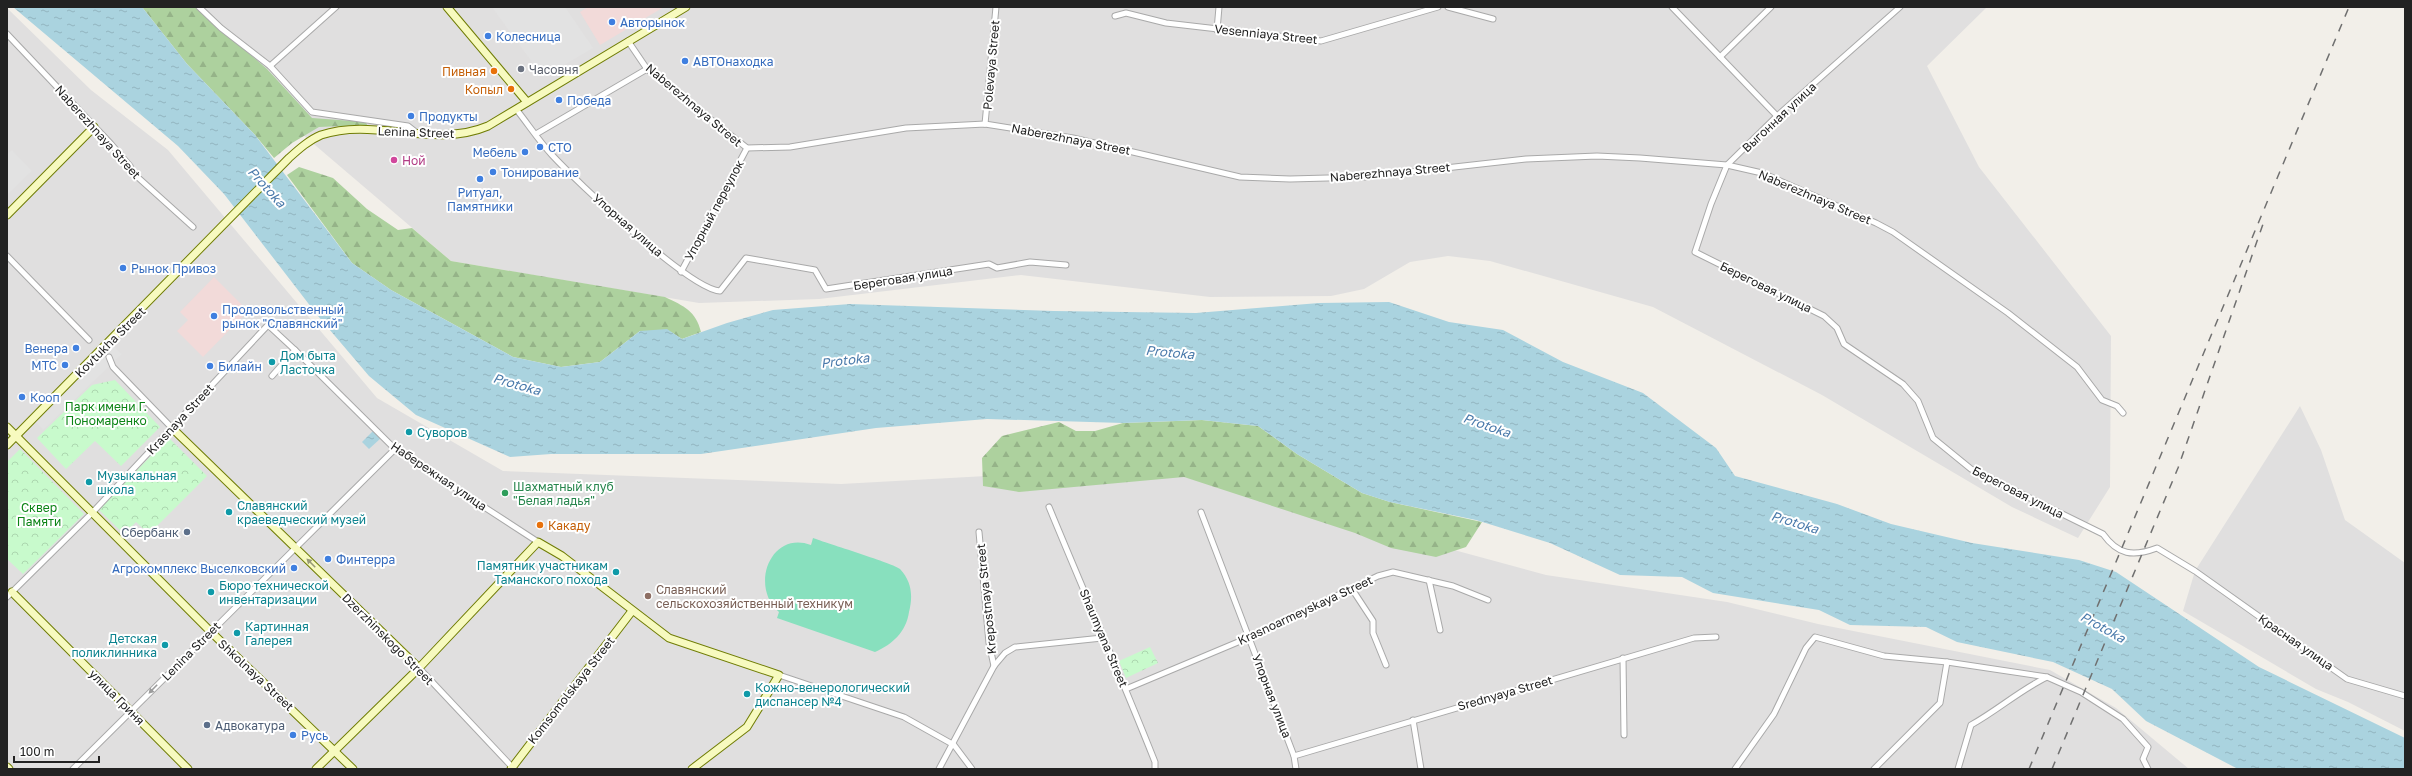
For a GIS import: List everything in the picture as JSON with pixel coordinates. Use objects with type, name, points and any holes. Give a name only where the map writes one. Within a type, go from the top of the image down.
[{"type":"street","points":[[199,7],[221,28],[270,66],[312,112],[408,126],[418,134]]},
{"type":"street","points":[[270,66],[336,7]]},
{"type":"street","points":[[447,7],[527,102]]},
{"type":"street","name":"Lenina Street","points":[[211,237],[289,158],[306,143],[331,132],[354,130],[418,134],[451,134],[475,131],[516,109],[686,7]]},
{"type":"street","name":"Polevaya Street","points":[[985,124],[996,7]]},
{"type":"street","points":[[1217,30],[1219,7]]},
{"type":"street","name":"Vesenniaya Street","points":[[1115,16],[1126,13],[1166,23],[1321,41],[1438,7]]},
{"type":"street","points":[[1448,7],[1493,19]]},
{"type":"street","points":[[1672,7],[1777,116]]},
{"type":"street","points":[[1720,57],[1771,7]]},
{"type":"street","name":"Выгонная улица","points":[[1695,252],[1711,204],[1727,165],[1777,116],[1900,7]]},
{"type":"street","name":"Naberezhnaya Street","points":[[7,34],[94,126],[130,166],[133,174],[193,227]]},
{"type":"street","name":"Naberezhnaya Street","points":[[628,41],[647,69],[747,148],[790,147],[906,128],[985,124],[1081,140],[1240,177],[1290,179],[1364,177],[1526,159],[1597,156],[1727,165],[1762,173],[1876,222],[1893,232],[2008,313],[2070,362],[2087,378],[2090,388],[2102,400],[2117,406],[2123,413]]},
{"type":"street","points":[[536,134],[647,69]]},
{"type":"street","name":"Упорная улица","points":[[516,109],[551,154],[601,202],[681,272],[711,291],[720,291],[746,258],[751,259]]},
{"type":"street","points":[[7,214],[94,126]]},
{"type":"street","name":"Упорный переулок","points":[[681,272],[747,148]]},
{"type":"street","name":"Kovtukha Street","points":[[7,445],[211,237]]},
{"type":"street","name":"Береговая улица","points":[[1695,252],[1824,316],[1837,328],[1844,344],[1903,384],[1918,401],[1933,438],[1971,469],[2103,534],[2113,547],[2134,555],[2157,548],[2195,571]]},
{"type":"street","points":[[7,256],[89,340]]},
{"type":"street","name":"Береговая улица","points":[[751,259],[815,270],[826,289],[989,264],[997,268],[1030,262],[1066,265]]},
{"type":"street","name":"Набережная улица","points":[[268,325],[296,350],[395,449],[538,542]]},
{"type":"street","name":"Krasnaya Street","points":[[10,594],[92,513],[268,325]]},
{"type":"street","points":[[272,376],[296,350]]},
{"type":"street","name":"Dzerzhinskogo Street","points":[[109,357],[113,367],[172,428],[418,668],[513,768]]},
{"type":"street","name":"Shkolnaya Street","points":[[7,427],[210,631],[353,769]]},
{"type":"street","name":"Lenina Street","points":[[73,769],[210,631],[297,549],[395,449]]},
{"type":"street","name":"Shaumyana Street","points":[[1049,507],[1102,638],[1126,689],[1155,762],[1155,769]]},
{"type":"street","name":"Упорная улица","points":[[1201,512],[1250,637],[1294,756],[1296,769]]},
{"type":"street","name":"Krepostnaya Street","points":[[979,532],[989,643],[994,666]]},
{"type":"street","points":[[316,769],[418,668],[538,542],[562,556],[669,638],[904,717],[954,745],[972,769]]},
{"type":"street","name":"Красная улица","points":[[2195,571],[2347,679],[2405,696]]},
{"type":"street","name":"Krasnoarmeyskaya Street","points":[[1126,689],[1250,637],[1378,576],[1393,572],[1453,586],[1488,600]]},
{"type":"street","points":[[1429,580],[1440,630]]},
{"type":"street","points":[[1352,589],[1372,621],[1373,633],[1386,665]]},
{"type":"street","name":"улица Гриня","points":[[10,594],[132,711],[188,769]]},
{"type":"street","name":"Komsomolskaya Street","points":[[513,768],[632,611]]},
{"type":"street","name":"Srednyaya Street","points":[[1294,756],[1623,658],[1694,638],[1716,637]]},
{"type":"street","points":[[1735,769],[1774,714],[1806,648],[1815,637],[1884,656],[1947,662],[2047,677],[2081,692],[2123,719],[2148,747],[2143,759],[2148,769]]},
{"type":"street","name":"Krepostnaya Street","points":[[939,769],[954,745],[994,666],[1005,653],[1015,647],[1102,638]]},
{"type":"street","points":[[1623,658],[1624,735]]},
{"type":"street","points":[[1874,769],[1940,703],[1947,662]]},
{"type":"street","points":[[693,769],[747,727],[780,675]]},
{"type":"street","points":[[1958,769],[1971,725],[1997,710],[2025,688],[2047,677]]},
{"type":"street","points":[[1412,720],[1421,769]]},
{"type":"shaded area","points":[[190,7],[1987,7],[1927,66],[1979,167],[2111,336],[2110,487],[2078,538],[2012,507],[1822,395],[1653,307],[1490,261],[1448,256],[1410,262],[1364,289],[1331,296],[1210,297],[1021,275],[819,299],[699,303],[451,261],[295,128]]},
{"type":"shaded area","points":[[492,7],[565,7],[593,48],[543,77]]},
{"type":"shaded area","name":"Авторынок","points":[[588,7],[664,7],[600,45],[580,12]]},
{"type":"shaded area","points":[[7,8],[91,90],[168,150],[377,398],[503,471],[841,484],[1148,467],[1546,575],[1727,602],[1818,624],[2050,670],[2116,708],[2189,769],[7,769]]},
{"type":"shaded area","points":[[12,150],[32,171],[7,195],[7,154]]},
{"type":"shaded area","name":"Продовольственный рынок \"Славянский\"","points":[[214,277],[248,311],[203,357],[177,331],[188,320],[180,312]]},
{"type":"shaded area","points":[[113,346],[122,354],[43,430],[35,421]]},
{"type":"shaded area","points":[[2300,406],[2321,450],[2345,520],[2405,563],[2405,731],[2348,702],[2316,689],[2183,611],[2195,571]]},
{"type":"green space","points":[[142,7],[195,7],[267,69],[312,118],[366,122],[367,125],[319,127],[292,143],[274,158],[255,135],[187,64]]},
{"type":"green space","points":[[299,167],[333,178],[367,209],[398,230],[412,228],[451,261],[665,297],[688,310],[696,319],[701,332],[682,339],[671,332],[640,331],[600,362],[561,367],[513,357],[391,290],[352,263],[287,175]]},
{"type":"green space","name":"Парк имени Г. Пономаренко","points":[[115,380],[160,427],[121,466],[95,441],[66,469],[37,438],[92,385]]},
{"type":"green space","points":[[1202,420],[1258,426],[1297,454],[1362,493],[1390,502],[1482,522],[1466,547],[1436,557],[1391,548],[1355,533],[1184,477],[1019,492],[983,486],[982,458],[1002,436],[1059,422],[1076,431],[1095,431],[1123,423]]},
{"type":"green space","points":[[169,438],[207,476],[149,534],[136,522],[124,534],[98,509]]},
{"type":"green space","name":"Сквер Памяти","points":[[20,449],[84,514],[23,574],[7,559],[7,462]]},
{"type":"green space","points":[[813,538],[895,566],[904,574],[909,584],[911,595],[905,626],[893,641],[882,649],[875,652],[777,618],[779,612],[770,601],[766,588],[765,575],[769,563],[775,553],[785,545],[797,543],[811,545]]},
{"type":"green space","points":[[1150,647],[1158,663],[1126,678],[1119,661]]},
{"type":"water","name":"Protoka","points":[[13,7],[142,7],[187,64],[255,135],[352,263],[391,290],[513,357],[561,367],[600,362],[640,331],[667,329],[682,339],[727,323],[773,310],[850,304],[1054,311],[1196,313],[1319,303],[1389,302],[1449,322],[1503,330],[1563,362],[1643,393],[1716,448],[1735,476],[1837,504],[1891,524],[1972,543],[2079,560],[2116,572],[2259,667],[2405,738],[2405,769],[2238,769],[2146,721],[2112,689],[2053,662],[1957,642],[1926,627],[1850,625],[1819,610],[1713,593],[1682,577],[1620,575],[1550,543],[1476,520],[1390,502],[1362,493],[1297,454],[1258,426],[1202,420],[1123,423],[987,419],[876,428],[701,454],[551,454],[510,457],[416,415],[369,376],[318,316],[224,194],[178,146]]},
{"type":"water","points":[[373,431],[381,438],[369,449],[362,442]]},
{"type":"railway","points":[[2029,769],[2349,7]]},
{"type":"railway","points":[[2052,769],[2178,468],[2263,224]]},
{"type":"place","name":"Авторынок","points":[[612,22]]},
{"type":"place","name":"Колесница","points":[[488,36]]},
{"type":"place","name":"АВТОнаходка","points":[[685,61]]},
{"type":"place","name":"Часовня","points":[[521,69]]},
{"type":"place","name":"Пивная","points":[[494,71]]},
{"type":"place","name":"Копыл","points":[[511,89]]},
{"type":"place","name":"Победа","points":[[559,100]]},
{"type":"place","name":"Продукты","points":[[411,116]]},
{"type":"place","name":"СТО","points":[[540,147]]},
{"type":"place","name":"Мебель","points":[[525,152]]},
{"type":"place","name":"Ной","points":[[394,160]]},
{"type":"place","name":"Тонирование","points":[[493,172]]},
{"type":"place","name":"Ритуал, Памятники","points":[[480,179]]},
{"type":"place","name":"Рынок Привоз","points":[[123,268]]},
{"type":"place","name":"Продовольственный рынок \"Славянский\"","points":[[214,316]]},
{"type":"place","name":"Венера","points":[[76,348]]},
{"type":"place","name":"Дом быта Ласточка","points":[[272,362]]},
{"type":"place","name":"МТС","points":[[65,365]]},
{"type":"place","name":"Билайн","points":[[210,366]]},
{"type":"place","name":"Кооп","points":[[22,397]]},
{"type":"place","name":"Суворов","points":[[409,432]]},
{"type":"place","name":"Музыкальная школа","points":[[89,482]]},
{"type":"place","name":"Шахматный клуб \"Белая ладья\"","points":[[505,493]]},
{"type":"place","name":"Славянский краеведческий музей","points":[[229,512]]},
{"type":"place","name":"Какаду","points":[[540,525]]},
{"type":"place","name":"Сбербанк","points":[[187,532]]},
{"type":"place","name":"Финтерра","points":[[328,559]]},
{"type":"place","name":"Агрокомплекс Выселковский","points":[[294,568]]},
{"type":"place","name":"Памятник участникам Таманского похода","points":[[616,572]]},
{"type":"place","name":"Бюро технической инвентаризации","points":[[211,592]]},
{"type":"place","name":"Славянский сельскохозяйственный техникум","points":[[648,596]]},
{"type":"place","name":"Картинная Галерея","points":[[237,633]]},
{"type":"place","name":"Детская поликлинника","points":[[165,645]]},
{"type":"place","name":"Кожно-венерологический диспансер №4","points":[[747,694]]},
{"type":"place","name":"Адвокатура","points":[[207,725]]},
{"type":"place","name":"Русь","points":[[293,735]]}]
